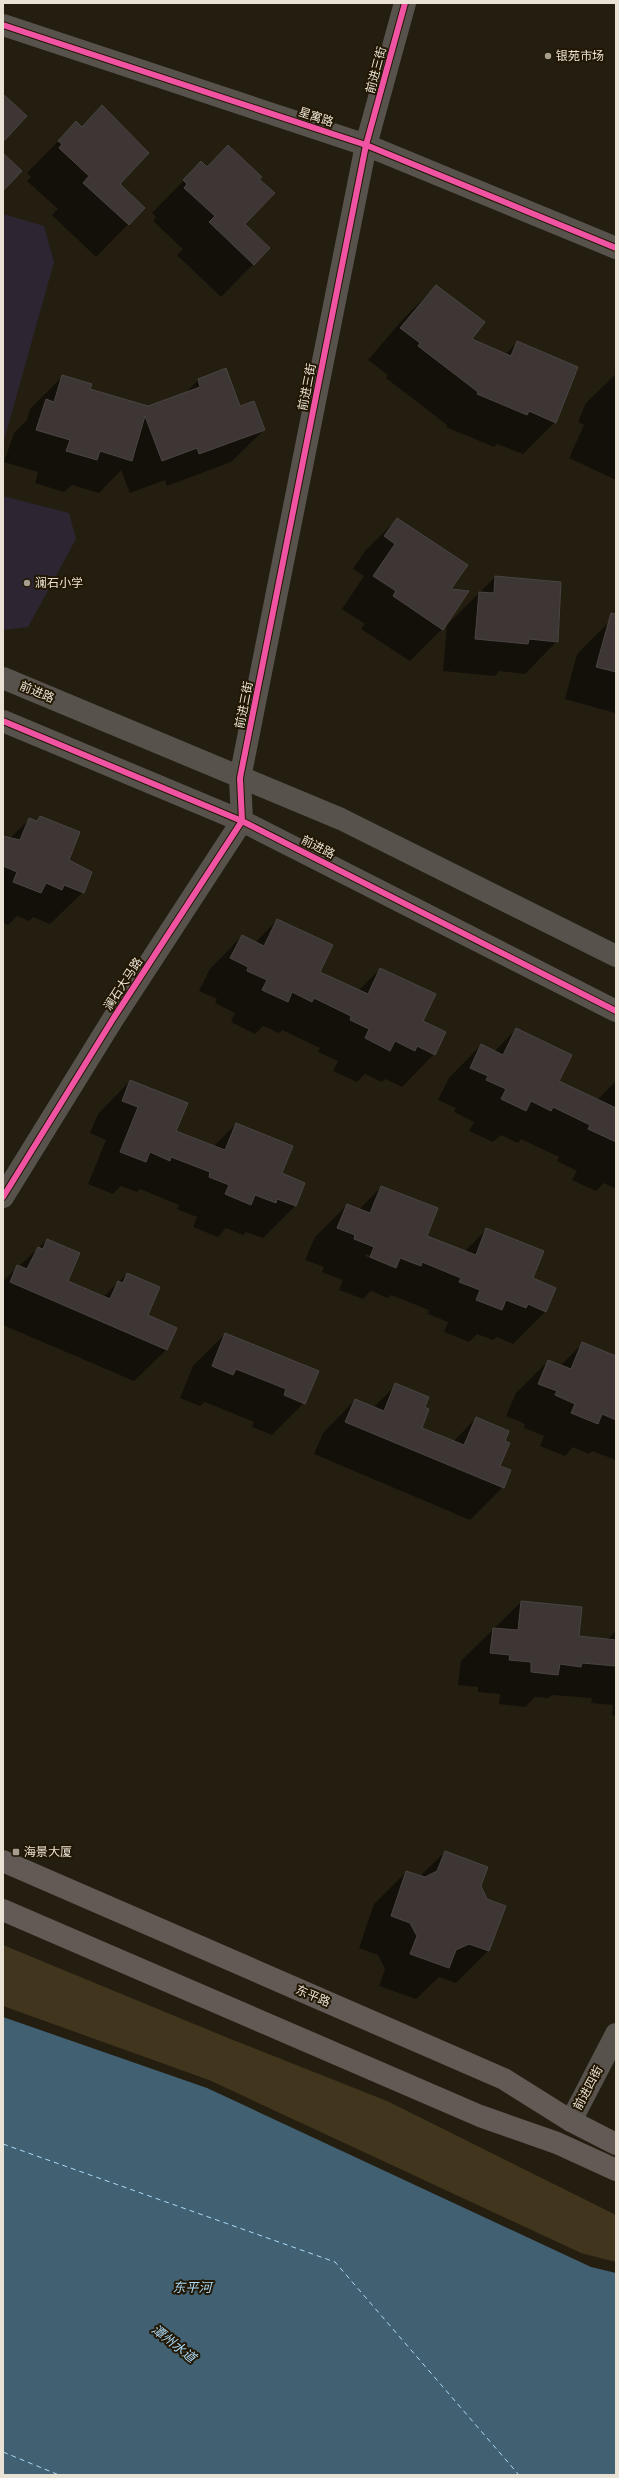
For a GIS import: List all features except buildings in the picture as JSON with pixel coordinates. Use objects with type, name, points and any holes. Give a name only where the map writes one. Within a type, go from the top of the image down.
[{"type":"main road","name":"东平路","points":[[3,1861],[504,2078],[571,2121],[616,2144]]},
{"type":"main road","points":[[3,1910],[480,2116],[557,2143],[616,2170]]},
{"type":"street","name":"前进三街","points":[[240,778],[366,145],[405,3]]},
{"type":"street","name":"星寓路","points":[[3,25],[366,145],[616,248]]},
{"type":"street","name":"前进路","points":[[3,678],[341,819],[616,956]]},
{"type":"street","name":"前进路","points":[[3,721],[242,821],[616,1010]]},
{"type":"street","points":[[240,778],[242,821]]},
{"type":"street","name":"澜石大马路","points":[[3,1197],[113,1019],[242,821]]},
{"type":"street","name":"前进四街","points":[[571,2121],[616,2034]]},
{"type":"shaded area","points":[[3,214],[44,226],[54,262],[3,444]]},
{"type":"shaded area","name":"澜石小学","points":[[3,496],[69,513],[76,539],[28,627],[3,630]]},
{"type":"shaded area","points":[[3,1945],[228,2038],[387,2101],[616,2215],[616,2262],[581,2253],[209,2080],[3,2006]]},
{"type":"water","name":"东平河","points":[[3,2017],[207,2088],[591,2267],[616,2273],[616,2475],[3,2475]]},
{"type":"ferry route","points":[[3,2144],[335,2262],[519,2475]]},
{"type":"ferry route","points":[[3,2452],[59,2475]]},
{"type":"cycle path","points":[[3,1197],[113,1019],[242,821],[240,778],[366,145],[405,3]]},
{"type":"cycle path","points":[[3,25],[366,145],[616,248]]},
{"type":"cycle path","points":[[3,721],[242,821],[616,1011]]},
{"type":"place","name":"银苑市场","points":[[548,56]]},
{"type":"place","name":"澜石小学","points":[[27,583]]},
{"type":"place","name":"海景大厦","points":[[16,1852]]},
{"type":"water label","name":"潭州水道","points":[[174,2343]]}]
